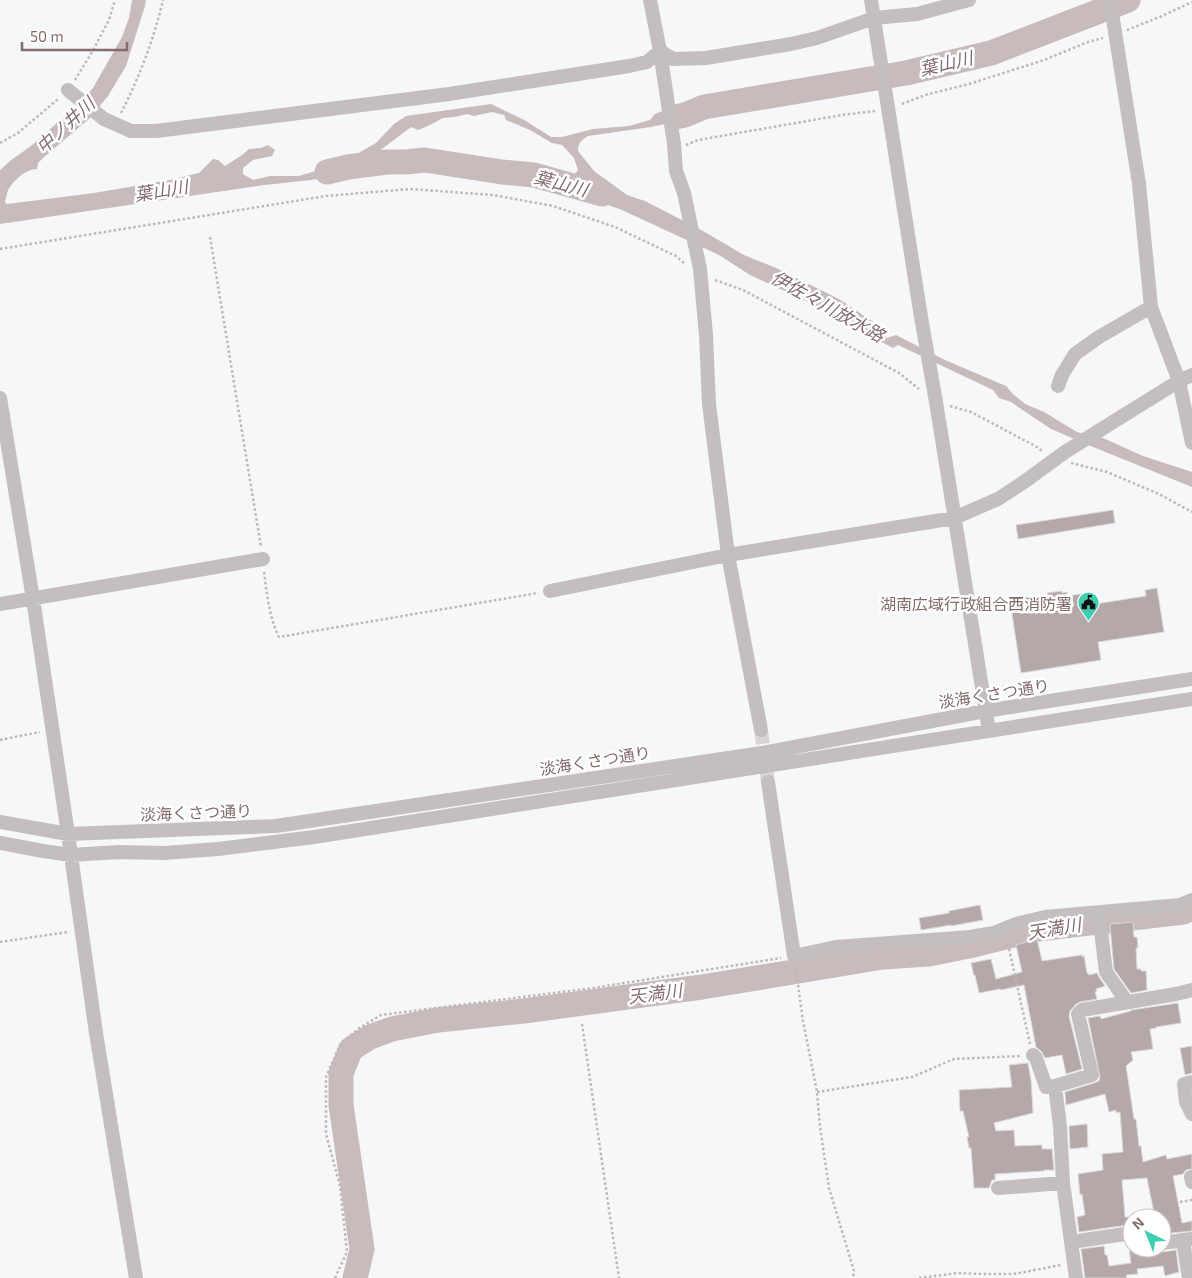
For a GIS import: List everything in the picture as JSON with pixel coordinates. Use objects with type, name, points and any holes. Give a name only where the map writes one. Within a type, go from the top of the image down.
[{"type":"street","points":[[650,0],[660,51],[676,171],[684,193],[701,273],[709,404],[728,555],[761,730]]},
{"type":"street","points":[[871,0],[989,731]]},
{"type":"street","points":[[660,51],[674,59],[706,58],[817,38],[874,18],[917,14],[969,0]]},
{"type":"street","points":[[1110,0],[1139,184],[1151,307],[1186,378],[1187,413],[1192,443]]},
{"type":"street","points":[[68,90],[104,119],[131,131],[156,131],[449,94],[629,66],[647,62],[660,51]]},
{"type":"street","points":[[1058,386],[1062,375],[1075,354],[1099,337],[1151,307]]},
{"type":"street","points":[[550,591],[728,555],[954,518],[998,499],[1061,455],[1186,378]]},
{"type":"street","points":[[0,398],[33,598],[96,1033],[136,1278]]},
{"type":"street","points":[[0,604],[263,559]]},
{"type":"street","name":"淡海くさつ通り","points":[[0,822],[68,834],[276,826],[768,752],[985,711],[1192,680]]},
{"type":"street","name":"淡海くさつ通り","points":[[0,843],[44,852],[71,855],[119,852],[164,853],[218,849],[314,837],[1192,699]]},
{"type":"street","points":[[768,782],[794,956],[836,947],[970,937],[994,933],[1016,924],[1045,917],[1180,905],[1192,900]]},
{"type":"street","points":[[1100,912],[1106,972],[1127,1002]]},
{"type":"street","points":[[1033,1055],[1036,1058],[1046,1087],[1092,1076],[1078,1014],[1082,1010],[1192,990]]},
{"type":"street","points":[[1192,1082],[1184,1084],[1186,1102],[1192,1114]]},
{"type":"street","points":[[1055,1086],[1060,1126],[1063,1183],[1076,1278]]},
{"type":"street","points":[[998,1188],[1063,1183]]},
{"type":"street","points":[[1071,1242],[1122,1234]]},
{"type":"street","points":[[1172,1242],[1187,1240],[1185,1277]]},
{"type":"path","points":[[116,124],[146,56],[158,22],[163,0]]},
{"type":"path","points":[[674,147],[698,140],[842,115],[889,110],[925,95],[969,84],[1044,60],[1162,16],[1192,2]]},
{"type":"path","points":[[0,249],[326,196],[410,189],[493,195],[553,206],[615,227],[676,256],[701,273],[743,290],[898,373],[936,402],[971,412],[1037,447],[1048,455],[1061,455],[1071,464],[1107,472],[1158,494],[1192,512]]},
{"type":"path","points":[[210,237],[263,559],[268,600],[274,626],[280,637],[550,591]]},
{"type":"path","points":[[0,740],[52,730]]},
{"type":"path","points":[[0,942],[81,930]]},
{"type":"path","points":[[817,1092],[912,1078],[954,1059],[1033,1055],[1008,944]]},
{"type":"path","points":[[335,1278],[347,1252],[340,1186],[326,1134],[326,1077],[340,1045],[358,1029],[381,1015],[593,988],[794,956],[803,1021],[817,1092],[829,1188],[854,1271],[853,1278]]},
{"type":"path","points":[[582,1024],[619,1278]]},
{"type":"path","points":[[1180,1202],[1192,1200]]},
{"type":"path","points":[[919,1278],[958,1273],[1014,1274],[1074,1262]]},
{"type":"water","points":[[132,0],[146,0],[145,6],[126,66],[108,96],[90,118],[38,163],[37,169],[25,173],[14,182],[8,191],[5,202],[7,204],[94,193],[170,180],[199,173],[213,159],[218,160],[225,166],[249,149],[268,145],[275,150],[272,156],[253,160],[243,168],[243,174],[253,180],[270,176],[299,176],[341,163],[376,143],[394,124],[406,116],[491,104],[526,121],[551,137],[562,137],[593,129],[629,126],[650,120],[655,114],[674,106],[698,107],[709,102],[704,110],[684,120],[588,136],[580,142],[578,151],[594,171],[627,195],[645,201],[744,255],[776,268],[839,299],[872,321],[875,327],[887,338],[896,335],[945,360],[1006,386],[1025,404],[1044,412],[1077,432],[1103,438],[1143,456],[1192,472],[1192,487],[1051,429],[1011,402],[999,398],[993,390],[898,345],[893,348],[874,338],[856,324],[750,275],[719,255],[622,210],[574,193],[574,175],[578,170],[574,158],[562,145],[552,143],[530,130],[506,120],[504,115],[492,112],[474,116],[467,114],[443,118],[418,130],[411,127],[364,161],[359,169],[354,172],[311,180],[0,224],[0,170],[31,146],[76,106],[93,88],[122,37],[129,18]]},
{"type":"building","points":[[1113,510],[1115,523],[1018,539],[1016,525]]},
{"type":"building","points":[[1157,588],[1164,632],[1098,642],[1101,660],[1021,673],[1010,601],[1048,596],[1047,593],[1062,591],[1062,593],[1067,592],[1067,596],[1087,593],[1089,605],[1146,596],[1145,590]]},
{"type":"building","points":[[980,905],[983,920],[921,930],[919,918]]},
{"type":"building","points":[[1133,922],[1134,937],[1137,937],[1138,948],[1136,948],[1137,969],[1146,971],[1147,990],[1131,993],[1114,969],[1110,926],[1111,924]]},
{"type":"building","points":[[1037,939],[1042,961],[1082,955],[1082,957],[1084,956],[1087,973],[1089,975],[1097,973],[1105,986],[1096,989],[1097,999],[1080,1002],[1070,1011],[1069,1016],[1082,1069],[1066,1074],[1062,1055],[1045,1058],[1036,1047],[1024,985],[979,993],[971,963],[991,959],[996,979],[1022,972],[1016,945]]},
{"type":"building","points":[[1178,1003],[1181,1023],[1150,1029],[1153,1049],[1131,1052],[1133,1060],[1126,1066],[1143,1162],[1166,1155],[1167,1159],[1192,1154],[1192,1169],[1186,1170],[1183,1174],[1173,1176],[1182,1223],[1192,1221],[1192,1231],[1172,1233],[1172,1208],[1153,1208],[1147,1178],[1122,1180],[1124,1208],[1122,1208],[1122,1226],[1079,1232],[1077,1217],[1085,1215],[1082,1194],[1080,1195],[1078,1174],[1103,1170],[1102,1154],[1123,1152],[1120,1112],[1116,1113],[1116,1110],[1109,1112],[1105,1094],[1066,1105],[1065,1092],[1099,1081],[1100,1077],[1088,1018],[1100,1016],[1101,1019],[1131,1010]]},
{"type":"building","points":[[1192,1046],[1192,1073],[1185,1075],[1180,1048]]},
{"type":"building","points":[[1028,1063],[1033,1113],[994,1123],[996,1131],[1014,1130],[1015,1146],[1042,1145],[1042,1149],[1052,1149],[1054,1170],[995,1174],[995,1180],[992,1180],[989,1188],[974,1188],[971,1148],[969,1148],[967,1137],[969,1137],[963,1111],[960,1111],[959,1090],[1012,1087],[1009,1065]]},
{"type":"building","points":[[1087,1124],[1088,1147],[1070,1149],[1069,1126]]},
{"type":"building","points":[[1104,1246],[1109,1266],[1131,1263],[1130,1258],[1172,1258],[1172,1251],[1176,1250],[1179,1272],[1165,1276],[1163,1266],[1137,1269],[1138,1274],[1126,1275],[1127,1278],[1085,1278],[1081,1249]]},
{"type":"waterway","name":"葉山川","points":[[675,117],[704,107],[906,73],[991,53],[1128,0]]},
{"type":"waterway","name":"葉山川","points":[[327,172],[387,162],[425,160],[534,175],[602,194],[599,190]]},
{"type":"waterway","name":"天満川","points":[[355,1278],[362,1249],[341,1105],[341,1073],[351,1049],[370,1037],[392,1029],[438,1020],[524,1011],[702,987],[883,957],[929,954],[1038,929],[1183,912],[1192,908]]},
{"type":"tunnel","points":[[761,730],[768,782]]},
{"type":"place","name":"湖南広域行政組合西消防署","points":[[1088,622]]},
{"type":"water label","name":"中ノ井川","points":[[65,125]]},
{"type":"water label","name":"伊佐々川放水路","points":[[828,306]]}]
